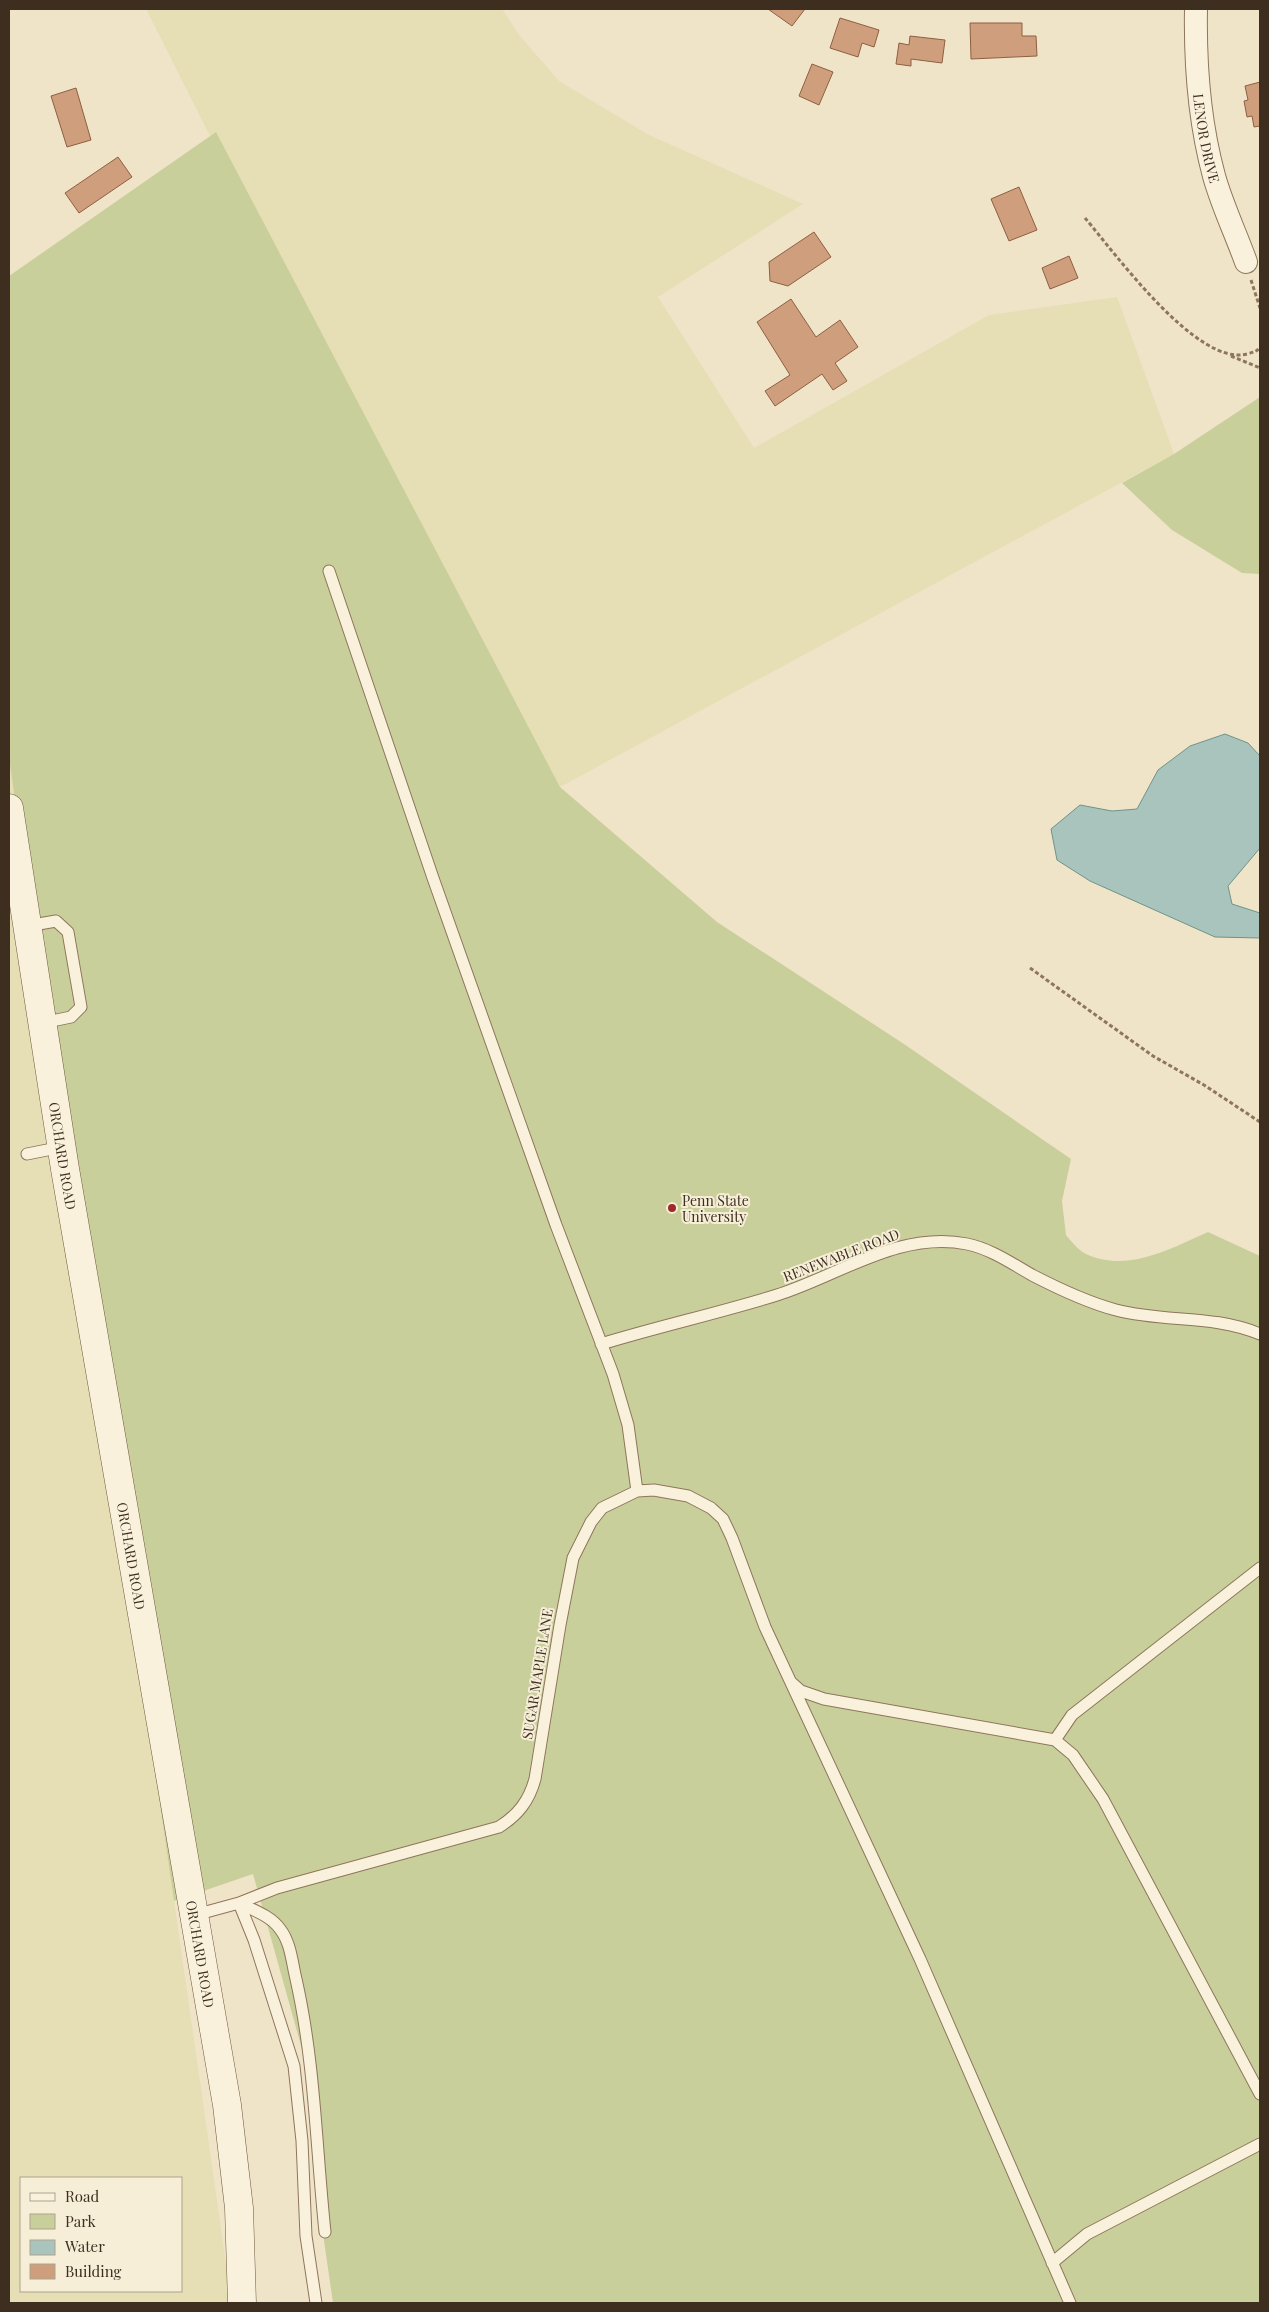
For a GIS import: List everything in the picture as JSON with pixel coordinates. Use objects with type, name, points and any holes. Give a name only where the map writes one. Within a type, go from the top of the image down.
[{"type":"street","name":"LENOR DRIVE","points":[[1196,9],[1196,65],[1199,98],[1214,177],[1246,262]]},
{"type":"street","name":"ORCHARD ROAD","points":[[9,808],[62,1147],[195,1915],[233,2150],[239,2208],[242,2303]]},
{"type":"lane","points":[[329,571],[432,878],[556,1226],[601,1344],[628,1426],[636,1491]]},
{"type":"lane","points":[[27,926],[56,921],[68,932],[81,1007],[70,1017],[42,1023]]},
{"type":"lane","points":[[27,1154],[62,1147]]},
{"type":"lane","name":"RENEWABLE ROAD","points":[[601,1344],[779,1294],[820,1280],[887,1251],[919,1242],[943,1240],[968,1244],[988,1250],[1052,1286],[1082,1300],[1145,1316],[1220,1321],[1260,1334]]},
{"type":"lane","name":"SUGAR MAPLE LANE","points":[[195,1915],[239,1903],[277,1888],[498,1827],[514,1817],[531,1794],[535,1779],[560,1625],[573,1558],[581,1538],[602,1508],[636,1491],[654,1490],[688,1496],[711,1508],[723,1519],[732,1538],[765,1627],[920,1958],[1070,2303]]},
{"type":"lane","points":[[1055,1740],[1072,1715],[1260,1568]]},
{"type":"lane","points":[[788,1678],[801,1691],[824,1699],[1055,1740],[1073,1755],[1103,1799],[1260,2094]]},
{"type":"lane","points":[[239,1903],[280,1928],[288,1943],[299,1991],[312,2071],[325,2232]]},
{"type":"lane","points":[[239,1903],[254,1940],[294,2066],[302,2141],[306,2236],[316,2303]]},
{"type":"lane","points":[[1052,2263],[1087,2234],[1260,2144]]},
{"type":"path","points":[[1085,218],[1130,273],[1187,332],[1213,350],[1227,354],[1238,356],[1257,351],[1260,347]]},
{"type":"path","points":[[1246,262],[1260,308]]},
{"type":"path","points":[[1227,354],[1260,368]]},
{"type":"path","points":[[1030,968],[1153,1056],[1204,1085],[1260,1122]]},
{"type":"shaded area","points":[[146,9],[502,9],[520,36],[559,81],[647,134],[803,204],[658,297],[754,448],[989,315],[1117,297],[1174,454],[560,787],[208,132]]},
{"type":"shaded area","points":[[9,758],[200,2081],[229,2285],[229,2303],[9,2303]]},
{"type":"green space","name":"Penn State University","points":[[216,132],[560,787],[717,922],[904,1044],[1071,1159],[1062,1201],[1066,1235],[1083,1252],[1101,1259],[1133,1260],[1164,1251],[1208,1232],[1260,1256],[1260,2303],[333,2303],[321,2220],[314,2092],[253,1874],[174,1901],[9,758],[9,276]]},
{"type":"green space","points":[[1260,397],[1260,574],[1242,573],[1172,530],[1122,483],[1174,454]]},
{"type":"water","points":[[1225,734],[1248,743],[1260,756],[1260,848],[1228,886],[1232,904],[1260,913],[1260,938],[1215,937],[1090,881],[1057,860],[1051,829],[1080,805],[1112,811],[1137,809],[1158,770],[1190,746]]},
{"type":"building","points":[[768,9],[805,9],[792,26]]},
{"type":"building","points":[[840,18],[879,30],[874,47],[862,43],[858,57],[830,48]]},
{"type":"building","points":[[970,23],[1022,23],[1022,36],[1036,36],[1037,56],[971,59]]},
{"type":"building","points":[[910,36],[945,40],[942,63],[911,59],[911,66],[896,64],[899,43],[909,45]]},
{"type":"building","points":[[812,64],[833,72],[819,105],[799,96]]},
{"type":"building","points":[[1260,82],[1260,126],[1254,127],[1252,116],[1247,117],[1244,101],[1248,100],[1245,86]]},
{"type":"building","points":[[76,88],[91,140],[67,147],[51,96]]},
{"type":"building","points":[[118,157],[132,177],[79,213],[65,193]]},
{"type":"building","points":[[1019,187],[1037,230],[1009,241],[991,199]]},
{"type":"building","points":[[814,232],[831,257],[788,286],[770,281],[769,262]]},
{"type":"building","points":[[1069,256],[1078,278],[1050,289],[1042,268]]},
{"type":"building","points":[[791,299],[816,337],[840,320],[858,347],[835,363],[847,381],[833,390],[822,374],[775,406],[765,391],[790,375],[757,322]]},
{"type":"place","name":"Penn State University","points":[[672,1208]]}]
